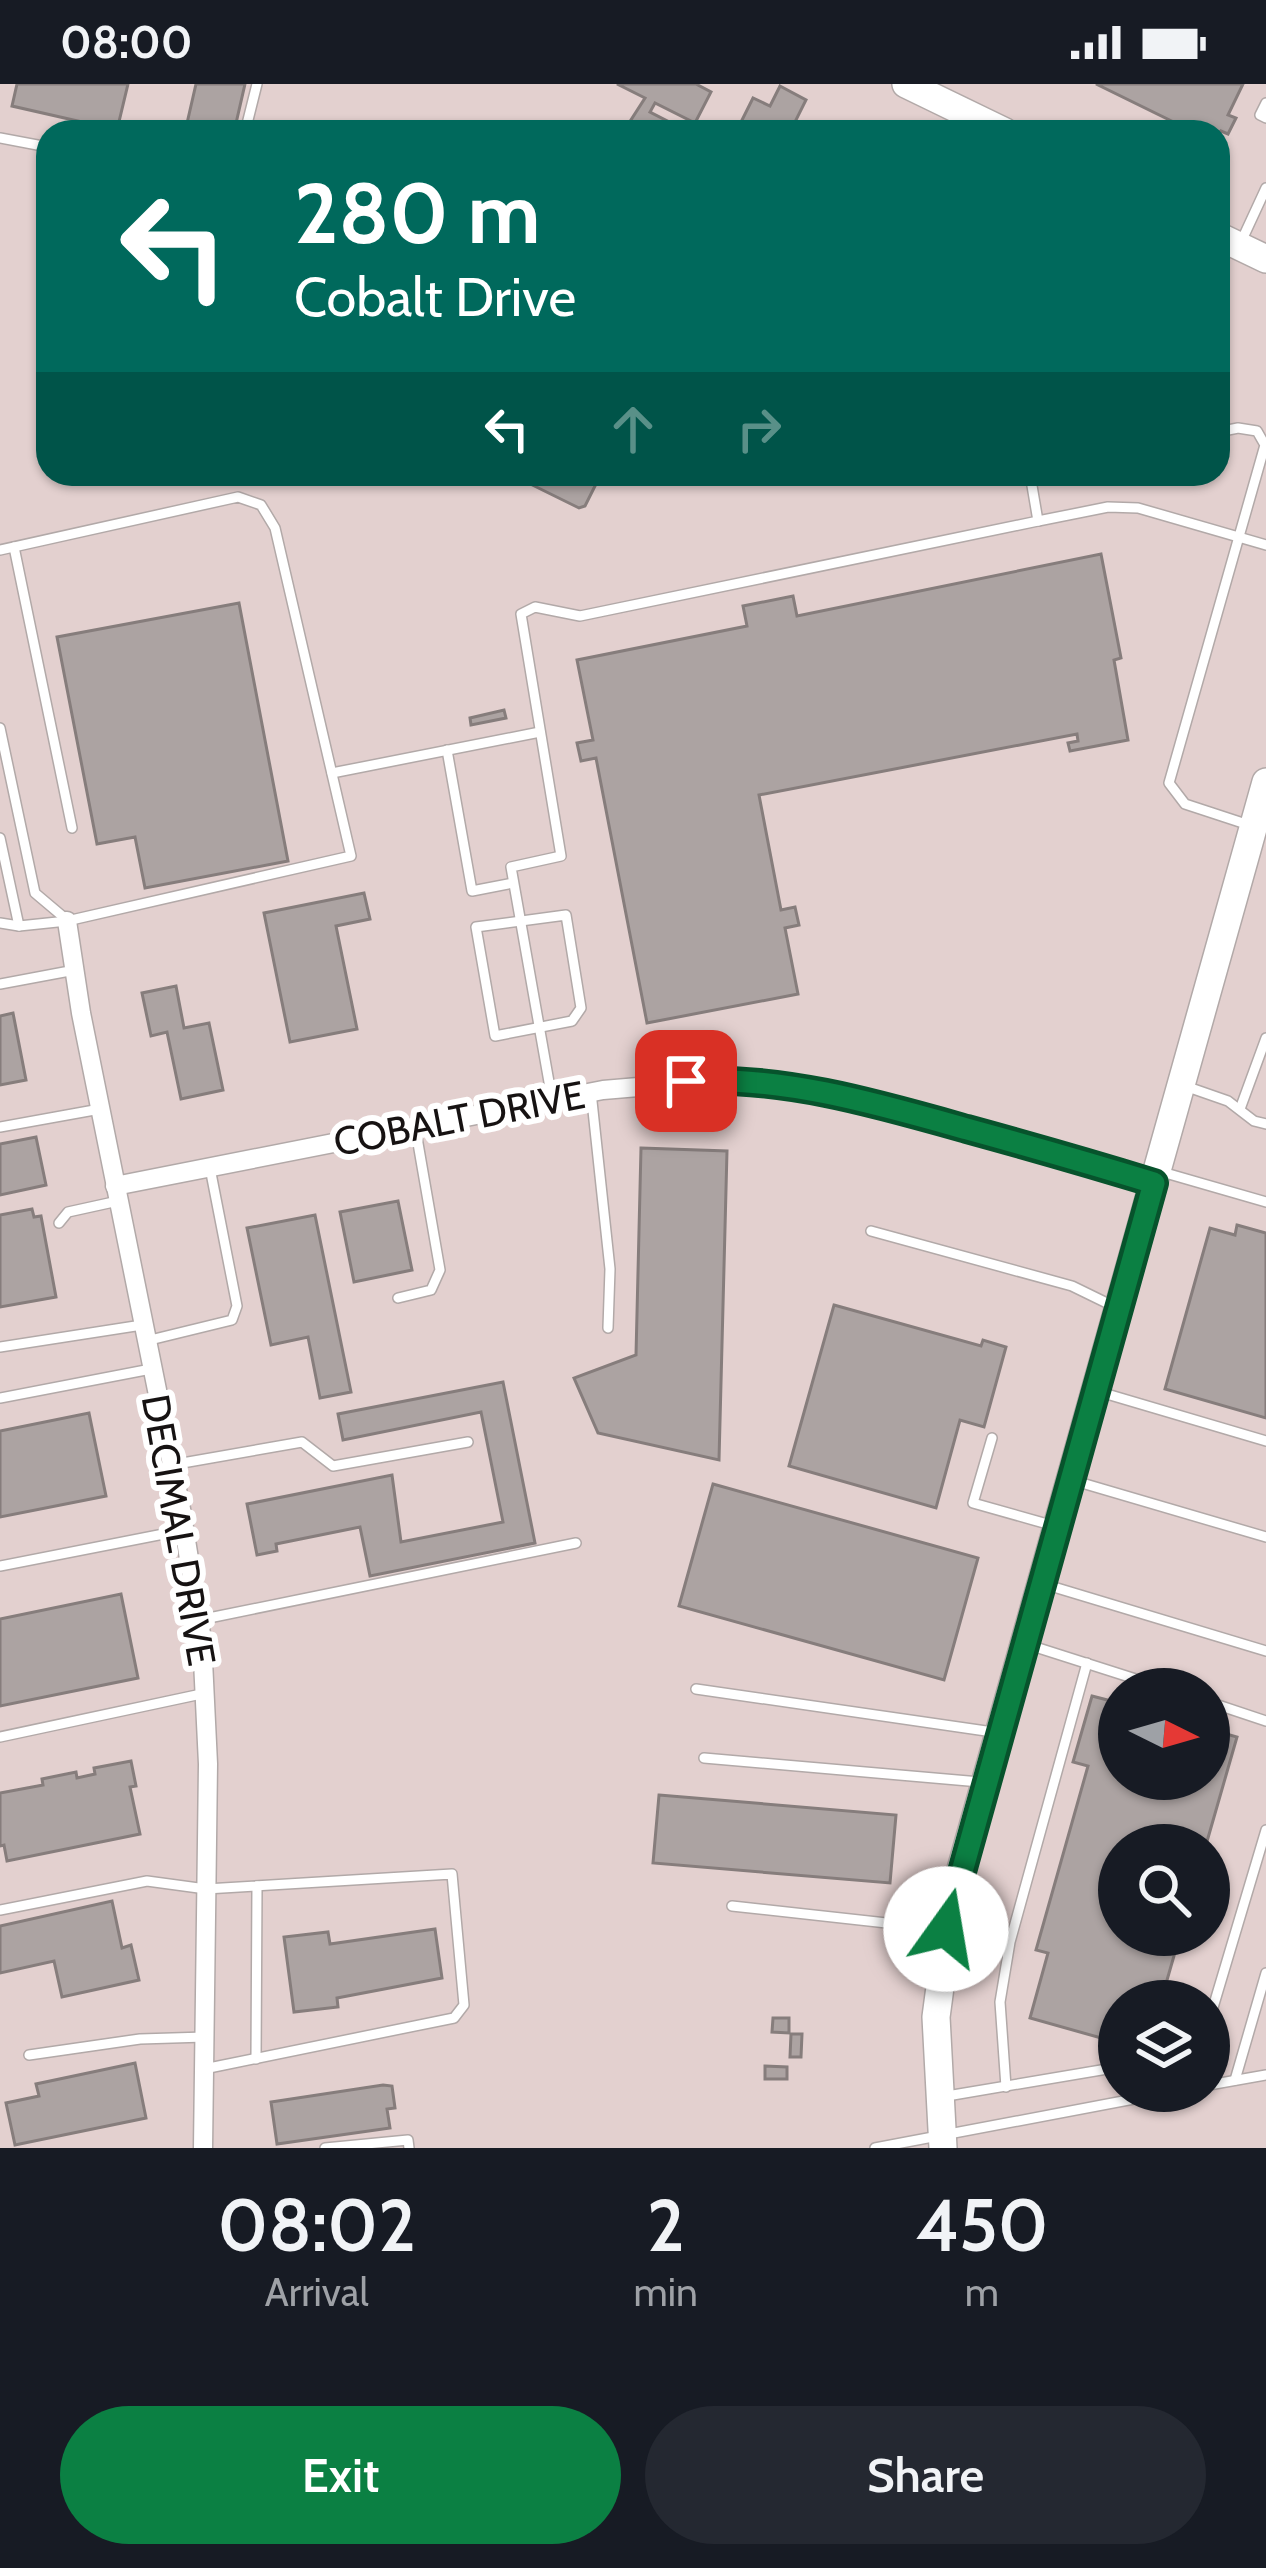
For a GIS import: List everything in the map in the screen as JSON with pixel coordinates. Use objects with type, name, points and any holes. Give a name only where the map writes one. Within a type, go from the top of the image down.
[{"type":"street","points":[[906,84],[956,120]]},
{"type":"street","points":[[1230,242],[1266,259]]},
{"type":"street","points":[[943,2141],[936,2017],[946,1929],[1181,1084],[1263,808]]},
{"type":"street","name":"DECIMAL DRIVE","points":[[67,921],[199,1620],[206,1693],[203,2148]]},
{"type":"street","name":"COBALT DRIVE","points":[[116,1193],[210,1168],[552,1099],[650,1083],[721,1079],[802,1088],[1155,1177]]},
{"type":"lane","points":[[248,120],[257,84]]},
{"type":"lane","points":[[1266,104],[1260,116],[1266,118]]},
{"type":"lane","points":[[0,138],[36,145]]},
{"type":"lane","points":[[1230,238],[1266,188]]},
{"type":"lane","points":[[1230,430],[1257,431],[1265,445],[1168,783],[1185,804],[1263,808]]},
{"type":"lane","points":[[1032,486],[1039,521]]},
{"type":"lane","points":[[0,550],[238,497],[261,505],[275,528],[351,856],[67,921],[0,923]]},
{"type":"lane","points":[[552,1099],[511,867],[561,856],[521,614],[535,607],[580,616],[1108,507],[1138,508],[1266,545]]},
{"type":"lane","points":[[14,547],[73,827]]},
{"type":"lane","points":[[0,728],[35,893],[67,921]]},
{"type":"lane","points":[[332,773],[540,731]]},
{"type":"lane","points":[[447,750],[472,891],[513,883]]},
{"type":"lane","points":[[0,838],[19,926]]},
{"type":"lane","points":[[566,915],[581,1009],[572,1021],[539,1027],[495,1036],[476,927],[566,915]]},
{"type":"lane","points":[[0,984],[75,970]]},
{"type":"lane","points":[[1240,1109],[1266,1038]]},
{"type":"lane","points":[[1181,1084],[1228,1101],[1266,1124]]},
{"type":"lane","points":[[592,1092],[610,1269],[608,1328]]},
{"type":"lane","points":[[0,1127],[100,1108]]},
{"type":"lane","points":[[398,1298],[431,1290],[440,1270],[415,1126]]},
{"type":"lane","points":[[0,1347],[232,1320],[237,1306],[210,1168]]},
{"type":"lane","points":[[1155,1177],[1266,1202]]},
{"type":"lane","points":[[59,1223],[68,1212],[116,1193]]},
{"type":"lane","points":[[871,1231],[1072,1286],[1118,1308]]},
{"type":"lane","points":[[0,1398],[152,1369]]},
{"type":"lane","points":[[1095,1391],[1266,1441]]},
{"type":"lane","points":[[992,1438],[973,1503],[1057,1527]]},
{"type":"lane","points":[[171,1465],[302,1442],[333,1466],[468,1442]]},
{"type":"lane","points":[[1070,1479],[1266,1537]]},
{"type":"lane","points":[[0,1566],[184,1530]]},
{"type":"lane","points":[[199,1620],[576,1544]]},
{"type":"lane","points":[[1041,1582],[1266,1651]]},
{"type":"lane","points":[[1024,1643],[1102,1668]]},
{"type":"lane","points":[[1006,2087],[1000,2002],[1010,1942],[1087,1663]]},
{"type":"lane","points":[[696,1689],[999,1732]]},
{"type":"lane","points":[[0,1737],[206,1693]]},
{"type":"lane","points":[[1230,1709],[1266,1721]]},
{"type":"lane","points":[[704,1759],[985,1782]]},
{"type":"lane","points":[[1221,1980],[1266,1830]]},
{"type":"lane","points":[[0,1910],[146,1881],[206,1889],[452,1874],[464,2005],[454,2018],[204,2069]]},
{"type":"lane","points":[[256,2059],[257,1886]]},
{"type":"lane","points":[[732,1906],[946,1929]]},
{"type":"lane","points":[[1235,2080],[1266,1973]]},
{"type":"lane","points":[[29,2055],[140,2039],[205,2037]]},
{"type":"lane","points":[[939,2097],[1098,2071]]},
{"type":"lane","points":[[1230,2081],[1266,2075]]},
{"type":"lane","points":[[875,2148],[943,2141],[1098,2108]]},
{"type":"lane","points":[[326,2148],[408,2140],[409,2148]]},
{"type":"shaded area","points":[[0,84],[1266,84],[1266,2148],[0,2148]]},
{"type":"building","points":[[17,84],[128,84],[119,120],[73,120],[12,106]]},
{"type":"building","points":[[196,84],[245,84],[237,120],[188,120]]},
{"type":"building","points":[[617,84],[696,84],[711,92],[697,120],[655,103],[650,112],[666,120],[631,120],[645,98]]},
{"type":"building","points":[[1096,84],[1243,84],[1228,115],[1236,118],[1230,130],[1230,120],[1170,120]]},
{"type":"building","points":[[780,86],[806,100],[796,120],[742,120],[753,98],[770,106]]},
{"type":"building","points":[[534,486],[595,486],[585,506],[579,508]]},
{"type":"building","points":[[1101,554],[1121,658],[1114,660],[1128,740],[1070,751],[1068,743],[1078,741],[1077,734],[759,795],[781,910],[795,907],[799,925],[785,928],[798,994],[647,1023],[596,758],[581,761],[577,743],[593,740],[577,660],[747,626],[743,606],[793,596],[797,616]]},
{"type":"building","points":[[239,603],[288,861],[145,888],[135,837],[97,844],[57,637]]},
{"type":"building","points":[[504,710],[506,718],[471,725],[470,718]]},
{"type":"building","points":[[364,893],[370,919],[336,926],[357,1029],[290,1042],[264,913]]},
{"type":"building","points":[[176,986],[184,1028],[209,1023],[223,1090],[181,1099],[167,1032],[151,1036],[142,993]]},
{"type":"building","points":[[13,1013],[26,1080],[0,1085],[0,1016]]},
{"type":"building","points":[[36,1137],[46,1185],[0,1195],[0,1144]]},
{"type":"building","points":[[641,1148],[727,1151],[719,1460],[598,1433],[574,1378],[636,1355]]},
{"type":"building","points":[[398,1201],[412,1270],[354,1282],[340,1212]]},
{"type":"building","points":[[32,1209],[34,1217],[41,1216],[56,1297],[0,1307],[0,1215]]},
{"type":"building","points":[[315,1215],[351,1392],[320,1398],[308,1337],[271,1345],[247,1228]]},
{"type":"building","points":[[1237,1225],[1266,1233],[1266,1418],[1165,1389],[1210,1228],[1235,1235]]},
{"type":"building","points":[[834,1305],[981,1346],[983,1340],[1006,1347],[984,1427],[960,1420],[936,1508],[789,1466]]},
{"type":"building","points":[[503,1382],[535,1543],[370,1576],[360,1527],[276,1544],[277,1551],[257,1555],[247,1504],[392,1475],[401,1542],[503,1522],[481,1412],[343,1440],[338,1414]]},
{"type":"building","points":[[89,1413],[106,1496],[0,1517],[0,1431]]},
{"type":"building","points":[[713,1484],[978,1558],[944,1680],[679,1606]]},
{"type":"building","points":[[121,1594],[138,1678],[0,1706],[0,1619]]},
{"type":"building","points":[[1092,1696],[1098,1698],[1098,1800],[1219,1800],[1212,1824],[1098,1824],[1098,1956],[1174,1956],[1167,1980],[1098,1980],[1098,2037],[1030,2018],[1048,1953],[1036,1950],[1088,1766],[1073,1762]]},
{"type":"building","points":[[1230,1735],[1237,1737],[1230,1761]]},
{"type":"building","points":[[131,1761],[136,1786],[130,1787],[140,1834],[7,1861],[4,1845],[0,1846],[0,1793],[43,1785],[42,1779],[76,1772],[77,1778],[95,1774],[94,1768]]},
{"type":"building","points":[[659,1795],[896,1815],[890,1883],[653,1863]]},
{"type":"building","points":[[112,1901],[122,1948],[131,1945],[139,1980],[62,1997],[54,1961],[0,1973],[0,1926]]},
{"type":"building","points":[[435,1929],[442,1978],[337,1998],[338,2007],[294,2012],[284,1937],[328,1932],[330,1944]]},
{"type":"building","points":[[773,2018],[789,2018],[789,2033],[772,2032]]},
{"type":"building","points":[[791,2034],[802,2034],[801,2057],[790,2057]]},
{"type":"building","points":[[135,2063],[146,2118],[15,2145],[6,2103],[39,2096],[36,2084]]},
{"type":"building","points":[[765,2066],[787,2067],[787,2079],[765,2079]]},
{"type":"building","points":[[392,2086],[395,2108],[387,2109],[390,2128],[277,2144],[271,2102]]},
{"type":"route","points":[[686,1081],[721,1079],[853,1098],[1154,1183],[946,1929]]}]
